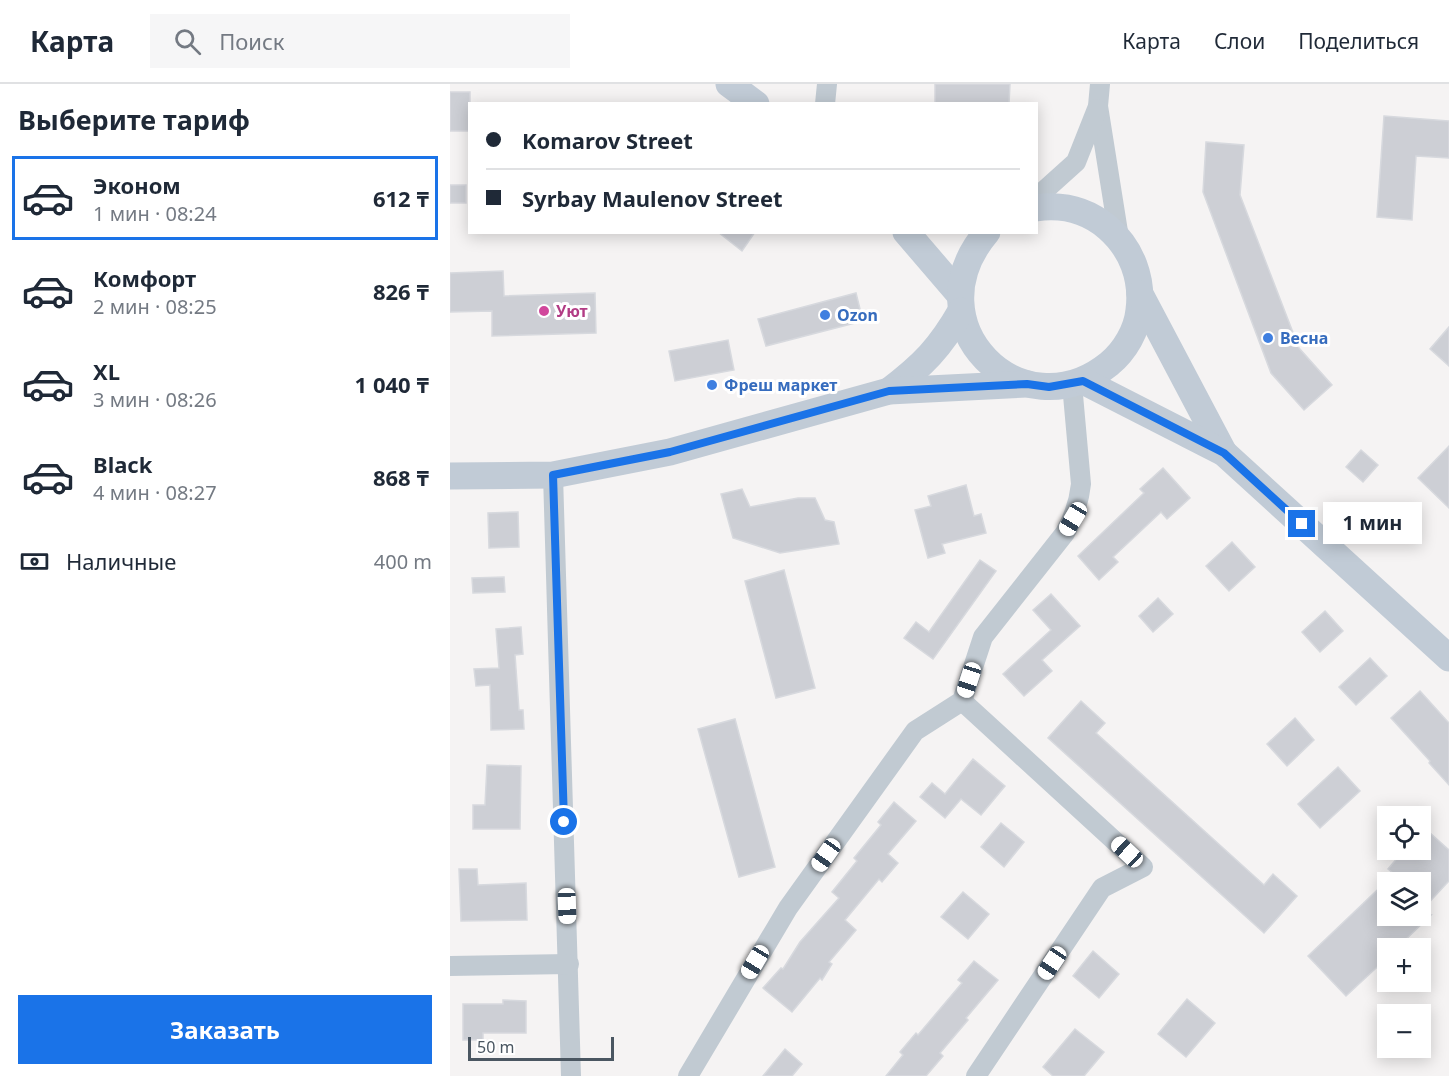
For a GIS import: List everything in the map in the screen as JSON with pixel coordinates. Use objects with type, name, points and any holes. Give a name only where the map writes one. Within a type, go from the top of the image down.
[{"type":"main road","points":[[729,84],[753,102]]},
{"type":"main road","points":[[450,476],[553,475],[670,452],[889,391],[1027,384],[1049,387],[1077,383],[1114,361],[1126,346],[1134,330],[1139,312],[1140,294],[1135,264],[1119,238],[1099,220],[1076,209],[1050,206],[1038,208]]},
{"type":"main road","points":[[908,234],[960,303]]},
{"type":"main road","points":[[985,234],[974,248],[963,270],[960,303],[969,336],[983,357],[1003,374],[1027,384]]},
{"type":"main road","points":[[1140,294],[1224,453]]},
{"type":"main road","points":[[889,391],[934,353],[960,303]]},
{"type":"main road","points":[[1077,383],[1224,453],[1449,658]]},
{"type":"street","points":[[825,102],[826,84]]},
{"type":"street","points":[[1100,84],[1098,106],[1119,238]]},
{"type":"street","points":[[1038,196],[1076,162],[1098,106]]},
{"type":"street","points":[[688,1076],[788,908],[915,730],[962,701],[983,637],[1065,533],[1073,519],[1080,500],[1081,484],[1077,383]]},
{"type":"street","points":[[553,475],[571,1076]]},
{"type":"street","points":[[962,701],[1143,867],[1102,888],[976,1076]]},
{"type":"street","points":[[450,966],[569,964]]},
{"type":"building","points":[[935,84],[1010,84],[1009,102],[935,102]]},
{"type":"building","points":[[450,92],[470,92],[468,131],[450,131]]},
{"type":"building","points":[[1384,116],[1449,121],[1449,158],[1416,156],[1412,220],[1377,217]]},
{"type":"building","points":[[1206,142],[1244,145],[1240,195],[1299,348],[1332,385],[1304,410],[1271,373],[1203,192]]},
{"type":"building","points":[[450,185],[466,185],[466,203],[450,203]]},
{"type":"building","points":[[721,234],[754,234],[742,251]]},
{"type":"building","name":"Уют","points":[[503,271],[504,296],[595,293],[596,333],[492,336],[492,311],[450,312],[450,273]]},
{"type":"building","points":[[856,293],[863,321],[766,346],[758,319]]},
{"type":"building","points":[[1449,327],[1449,366],[1430,349]]},
{"type":"building","points":[[728,340],[734,370],[675,381],[669,351]]},
{"type":"building","points":[[1449,446],[1449,508],[1418,478]]},
{"type":"building","points":[[1361,450],[1378,465],[1363,482],[1346,467]]},
{"type":"building","points":[[1163,468],[1190,498],[1167,519],[1161,512],[1113,557],[1118,562],[1099,580],[1078,556],[1144,493],[1140,489]]},
{"type":"building","points":[[966,485],[974,516],[981,514],[986,533],[942,544],[945,553],[928,558],[915,510],[931,506],[928,496]]},
{"type":"building","points":[[742,489],[750,507],[798,498],[815,498],[825,520],[834,522],[839,544],[780,553],[733,538],[721,494]]},
{"type":"building","points":[[518,512],[519,547],[489,548],[488,513]]},
{"type":"building","points":[[1232,542],[1255,567],[1229,591],[1206,566]]},
{"type":"building","points":[[980,560],[996,571],[933,659],[904,638],[916,622],[929,632]]},
{"type":"building","points":[[784,570],[815,688],[776,698],[745,581]]},
{"type":"building","points":[[504,577],[505,592],[473,593],[472,578]]},
{"type":"building","points":[[1051,594],[1080,626],[1042,660],[1052,671],[1024,696],[1003,674],[1051,630],[1033,610]]},
{"type":"building","points":[[1158,598],[1173,614],[1153,632],[1139,616]]},
{"type":"building","points":[[1325,611],[1343,631],[1320,652],[1302,632]]},
{"type":"building","points":[[521,627],[523,654],[515,655],[519,710],[523,710],[524,729],[491,730],[490,685],[476,686],[474,669],[499,668],[496,629]]},
{"type":"building","points":[[1370,658],[1387,676],[1356,705],[1339,687]]},
{"type":"building","points":[[1420,691],[1449,723],[1449,785],[1391,718]]},
{"type":"building","points":[[1081,701],[1105,723],[1096,733],[1264,885],[1273,874],[1297,896],[1264,933],[1048,738]]},
{"type":"building","points":[[1295,718],[1314,740],[1287,766],[1267,744]]},
{"type":"building","points":[[735,719],[775,867],[739,877],[698,729]]},
{"type":"building","points":[[973,759],[1005,786],[981,815],[961,799],[945,818],[920,797],[932,783],[945,794]]},
{"type":"building","points":[[487,765],[521,766],[520,829],[473,829],[473,805],[485,805]]},
{"type":"building","points":[[1338,767],[1360,791],[1320,828],[1298,804]]},
{"type":"building","points":[[894,802],[916,821],[888,854],[898,863],[882,882],[879,879],[845,920],[856,930],[829,962],[832,964],[822,980],[820,978],[792,1012],[763,988],[781,968],[783,969],[800,942],[839,898],[832,892],[857,861],[854,858],[881,825],[878,822]]},
{"type":"building","points":[[1001,823],[1024,842],[1004,867],[981,847]]},
{"type":"building","points":[[1431,834],[1449,850],[1449,881],[1431,900],[1431,872],[1392,872],[1388,869],[1396,860],[1431,860]]},
{"type":"building","points":[[459,869],[477,869],[478,885],[526,883],[527,920],[461,921]]},
{"type":"building","points":[[1377,890],[1377,926],[1420,926],[1407,938],[1377,938],[1377,967],[1346,996],[1308,956]]},
{"type":"building","points":[[963,892],[989,914],[968,939],[941,917]]},
{"type":"building","points":[[1093,951],[1119,974],[1099,998],[1073,976]]},
{"type":"building","points":[[974,961],[998,980],[940,1053],[943,1056],[926,1076],[886,1076],[903,1055],[900,1052],[916,1033],[918,1035],[962,983],[958,980]]},
{"type":"building","points":[[1187,999],[1215,1023],[1186,1057],[1158,1034]]},
{"type":"building","points":[[503,1000],[526,1001],[526,1033],[483,1033],[483,1040],[463,1040],[463,1004],[503,1004]]},
{"type":"building","points":[[1075,1029],[1104,1052],[1084,1076],[1053,1076],[1043,1067]]},
{"type":"building","points":[[785,1049],[802,1064],[792,1076],[763,1076]]},
{"type":"place","name":"Уют","points":[[544,311]]},
{"type":"place","name":"Ozon","points":[[825,315]]},
{"type":"place","name":"Весна","points":[[1268,338]]},
{"type":"place","name":"Фреш маркет","points":[[712,385]]},
{"type":"route","points":[[564,822],[553,475],[670,452],[889,391],[1027,384],[1049,387],[1083,381],[1224,453],[1302,524]]}]
